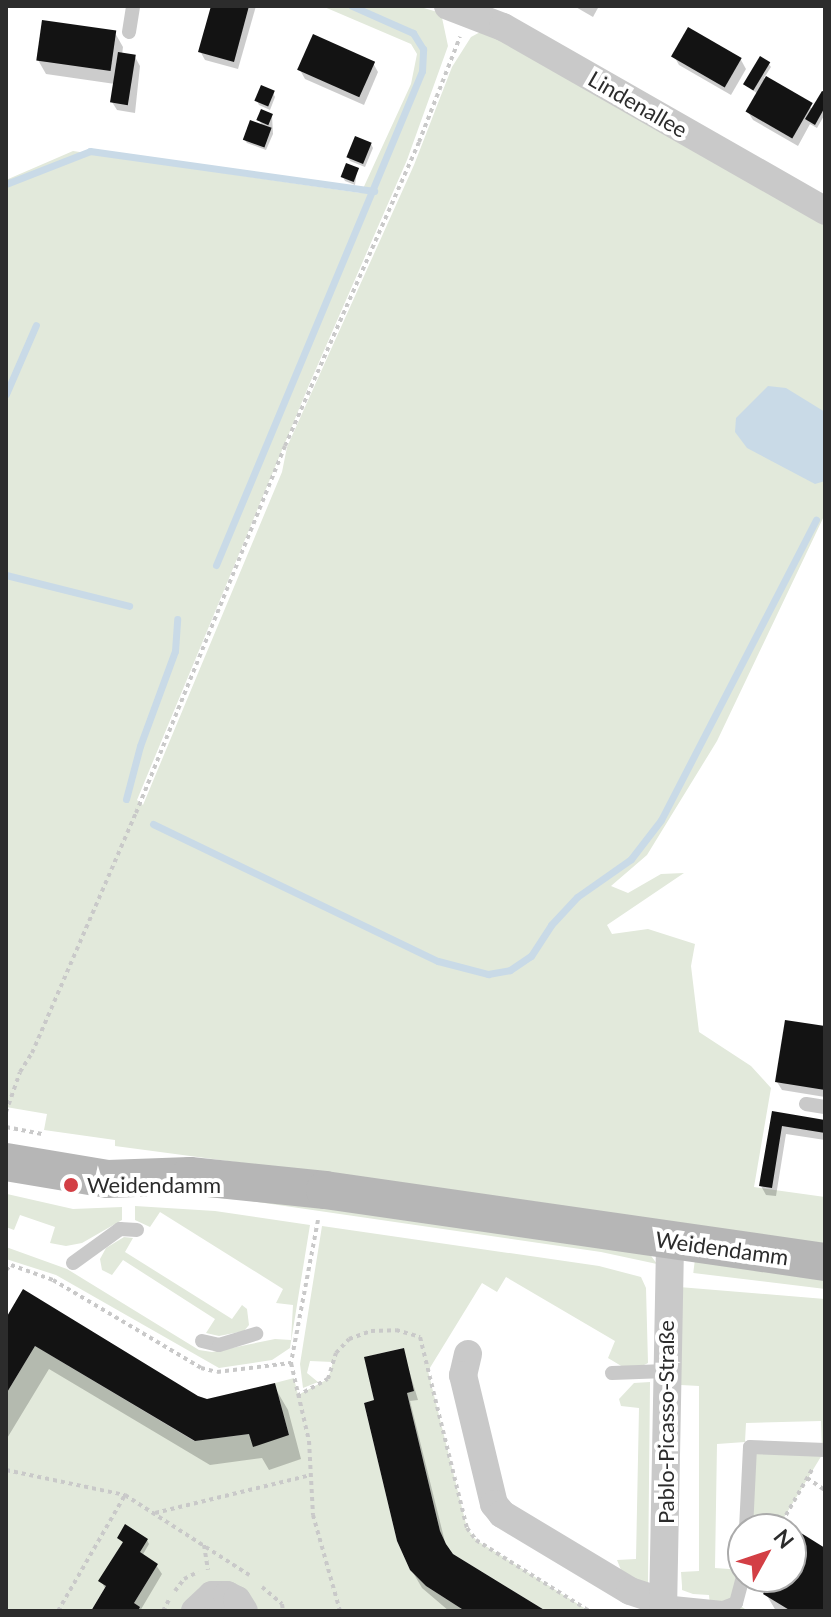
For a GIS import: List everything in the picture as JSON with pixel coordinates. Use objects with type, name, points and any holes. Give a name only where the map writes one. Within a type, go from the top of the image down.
[{"type":"street","name":"Lindenallee","points":[[458,9],[503,27],[825,211]]},
{"type":"street","name":"Weidendamm","points":[[6,1139],[145,1162],[190,1176]]},
{"type":"street","name":"Weidendamm","points":[[6,1162],[108,1179],[190,1176],[325,1190],[825,1262]]},
{"type":"street","name":"Pablo-Picasso-Straße","points":[[663,1607],[670,1241]]},
{"type":"street","points":[[468,1354],[463,1375],[494,1504],[502,1514],[608,1568],[630,1591],[663,1607]]},
{"type":"street","points":[[195,1611],[202,1601],[212,1595],[227,1595],[237,1600],[244,1611]]},
{"type":"lane","points":[[129,32],[133,6]]},
{"type":"lane","points":[[806,1104],[825,1107]]},
{"type":"lane","points":[[73,1263],[120,1229],[137,1230]]},
{"type":"lane","points":[[202,1341],[219,1345],[256,1334]]},
{"type":"lane","points":[[612,1373],[666,1371]]},
{"type":"lane","points":[[747,1513],[750,1447],[825,1450]]},
{"type":"lane","points":[[663,1607],[723,1608],[736,1603],[739,1593]]},
{"type":"path","points":[[6,1112],[20,1072],[32,1053],[136,813],[285,446],[419,142],[458,9]]},
{"type":"path","points":[[6,1127],[43,1134]]},
{"type":"path","points":[[318,1220],[291,1363],[309,1441],[313,1515],[340,1611]]},
{"type":"path","points":[[6,1270],[9,1264],[53,1280],[201,1368],[217,1372],[291,1363]]},
{"type":"path","points":[[297,1396],[328,1379],[336,1353],[349,1339],[371,1331],[396,1330],[420,1337],[467,1528],[476,1540],[589,1611]]},
{"type":"path","points":[[787,1513],[825,1450]]},
{"type":"path","points":[[6,1470],[125,1495],[241,1568],[282,1604],[283,1611]]},
{"type":"path","points":[[155,1513],[311,1475]]},
{"type":"path","points":[[807,1478],[825,1490]]},
{"type":"path","points":[[58,1611],[125,1495]]},
{"type":"shaded area","points":[[322,6],[417,6],[441,13],[448,46],[407,160],[309,385],[137,800],[143,805],[282,472],[287,447],[414,165],[452,67],[471,37],[484,30],[825,217],[825,514],[717,741],[647,855],[611,886],[628,893],[661,874],[684,873],[607,925],[612,934],[648,929],[695,944],[691,966],[699,1032],[751,1066],[771,1088],[754,1187],[825,1197],[825,1246],[537,1202],[115,1146],[115,1140],[44,1130],[47,1114],[6,1107],[6,180],[73,151],[361,193],[411,84],[417,54],[411,44]]},
{"type":"shaded area","points":[[7,1194],[73,1209],[122,1207],[122,1220],[82,1243],[66,1246],[50,1243],[55,1227],[20,1215],[14,1230],[6,1227]]},
{"type":"shaded area","points":[[170,1194],[288,1198],[649,1253],[657,1264],[601,1252],[244,1200]]},
{"type":"shaded area","points":[[135,1206],[215,1211],[310,1225],[290,1348],[272,1360],[219,1368],[56,1275],[6,1259],[6,1247],[67,1269],[199,1350],[212,1352],[275,1339],[291,1340],[293,1305],[276,1303],[283,1289],[160,1212],[150,1227],[135,1220]]},
{"type":"shaded area","points":[[322,1226],[599,1266],[641,1277],[646,1288],[648,1363],[638,1368],[623,1367],[608,1358],[615,1341],[506,1277],[497,1292],[482,1283],[428,1371],[467,1528],[476,1540],[589,1611],[546,1611],[453,1554],[440,1531],[407,1393],[414,1390],[403,1348],[365,1357],[374,1400],[364,1403],[397,1541],[410,1570],[426,1586],[465,1611],[244,1611],[237,1600],[195,1611],[138,1611],[140,1607],[134,1603],[158,1564],[123,1542],[99,1581],[106,1586],[91,1611],[6,1611],[6,1394],[35,1346],[194,1441],[249,1434],[289,1435],[275,1383],[294,1378],[298,1395],[328,1379],[333,1362],[310,1361],[307,1373],[318,1382],[303,1388],[300,1364]]},
{"type":"shaded area","points":[[124,1237],[133,1238],[125,1252],[232,1319],[242,1305],[247,1309],[249,1325],[244,1331],[219,1336],[206,1333],[215,1319],[123,1260],[112,1275],[102,1270],[100,1259],[106,1248]]},
{"type":"shaded area","points":[[695,1259],[825,1275],[823,1289],[693,1273]]},
{"type":"shaded area","points":[[679,1287],[825,1299],[825,1450],[787,1513],[747,1513],[750,1447],[822,1449],[821,1421],[746,1423],[745,1442],[717,1444],[715,1568],[727,1569],[727,1593],[738,1593],[736,1603],[748,1611],[663,1611],[710,1606],[709,1595],[682,1590],[681,1572],[699,1571],[699,1386],[681,1385]]},
{"type":"shaded area","points":[[650,1382],[648,1582],[645,1583],[623,1575],[617,1560],[636,1559],[639,1408],[621,1406],[619,1399],[634,1383]]},
{"type":"water","points":[[768,386],[786,388],[825,412],[825,481],[815,484],[747,448],[735,432],[736,418]]},
{"type":"building","points":[[211,6],[249,6],[234,62],[198,52]]},
{"type":"building","points":[[42,20],[116,30],[111,71],[36,61]]},
{"type":"building","points":[[688,27],[742,58],[725,87],[671,56]]},
{"type":"building","points":[[313,34],[375,62],[359,97],[297,70]]},
{"type":"building","points":[[118,52],[136,55],[128,105],[110,102]]},
{"type":"building","points":[[760,56],[770,62],[753,90],[743,84]]},
{"type":"building","points":[[766,76],[813,103],[792,139],[746,112]]},
{"type":"building","points":[[261,85],[275,91],[268,107],[254,101]]},
{"type":"building","points":[[822,91],[825,92],[825,107],[815,125],[805,119]]},
{"type":"building","points":[[261,109],[273,114],[268,125],[256,120]]},
{"type":"building","points":[[250,120],[272,128],[264,148],[243,140]]},
{"type":"building","points":[[355,136],[372,143],[363,164],[346,157]]},
{"type":"building","points":[[346,163],[359,168],[354,182],[341,177]]},
{"type":"building","points":[[785,1020],[825,1026],[825,1090],[775,1082]]},
{"type":"building","points":[[772,1111],[825,1120],[825,1133],[782,1126],[772,1188],[759,1186]]},
{"type":"building","points":[[23,1289],[198,1396],[207,1399],[275,1383],[289,1435],[253,1447],[249,1434],[195,1441],[35,1346],[6,1394],[6,1318]]},
{"type":"building","points":[[404,1348],[414,1391],[407,1393],[440,1531],[446,1544],[453,1554],[546,1611],[465,1611],[426,1586],[410,1570],[397,1541],[364,1403],[374,1400],[364,1357]]},
{"type":"building","points":[[125,1524],[148,1539],[140,1552],[158,1564],[134,1603],[140,1607],[138,1611],[91,1611],[106,1586],[98,1581],[123,1542],[117,1538]]},
{"type":"building","points":[[807,1537],[825,1548],[825,1611],[791,1611],[763,1594],[807,1593]]},
{"type":"waterway","points":[[216,565],[422,71],[423,49],[413,33],[352,6]]},
{"type":"waterway","points":[[6,184],[90,151],[374,191]]},
{"type":"waterway","points":[[6,394],[36,325]]},
{"type":"waterway","points":[[153,824],[438,961],[488,974],[510,970],[531,956],[551,925],[577,897],[631,859],[661,820],[816,520]]},
{"type":"waterway","points":[[6,575],[129,606]]},
{"type":"waterway","points":[[126,799],[140,746],[175,651],[177,619]]},
{"type":"place","name":"Weidendamm","points":[[71,1185]]}]
